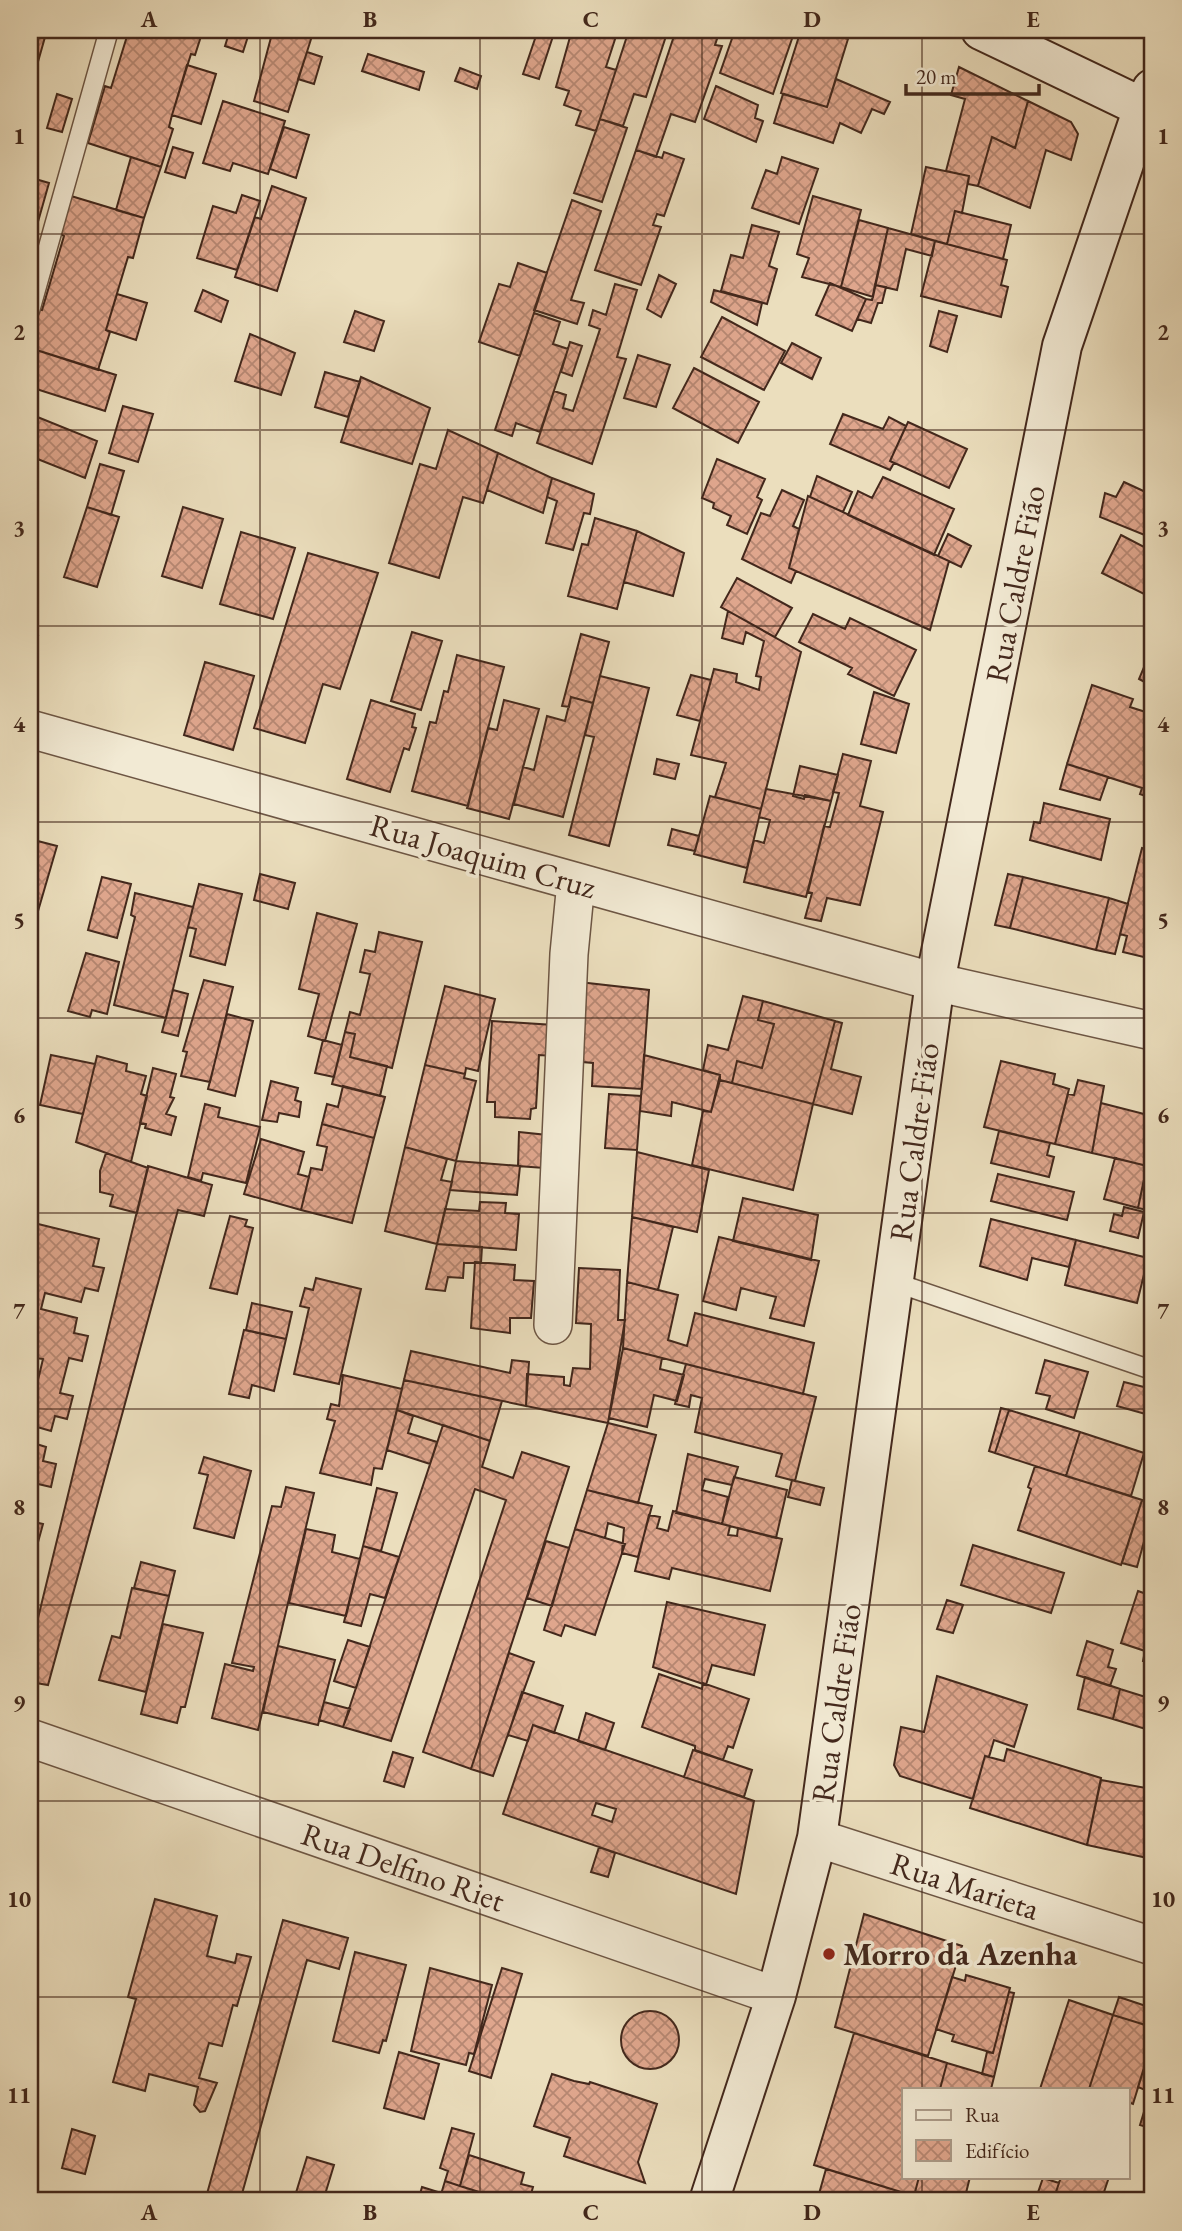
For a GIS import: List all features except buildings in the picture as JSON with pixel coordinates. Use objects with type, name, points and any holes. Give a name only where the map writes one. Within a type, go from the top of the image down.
[{"type":"street","points":[[981,30],[1149,103]]},
{"type":"street","name":"Rua Caldre Fião","points":[[709,2201],[775,1996],[817,1839],[936,982],[1062,346],[1149,103]]},
{"type":"street","name":"Rua Joaquim Cruz","points":[[30,729],[936,982],[1152,1031]]},
{"type":"street","points":[[553,1325],[569,954],[576,882]]},
{"type":"street","name":"Rua Delfino Riet","points":[[30,1738],[775,1996]]},
{"type":"street","name":"Rua Marieta","points":[[817,1839],[1152,1946]]},
{"type":"lane","points":[[30,311],[109,30]]},
{"type":"lane","points":[[894,1282],[1152,1370]]},
{"type":"place","name":"Morro da Azenha","points":[[829,1954]]}]
